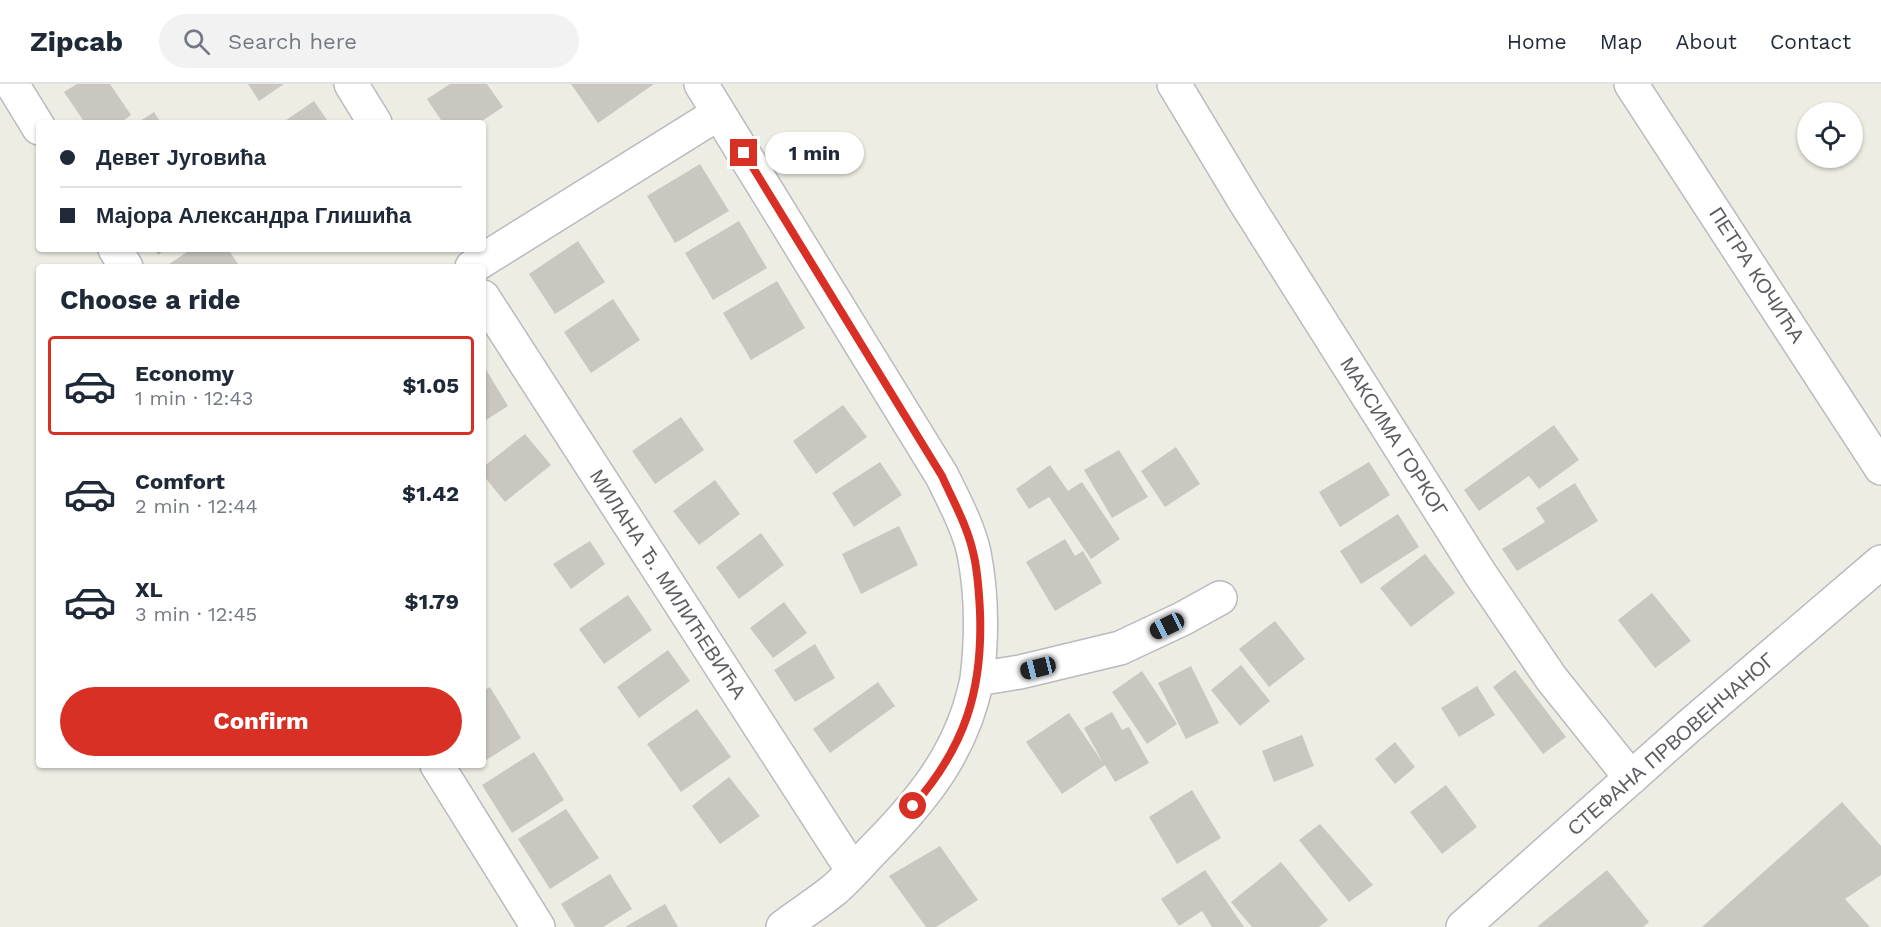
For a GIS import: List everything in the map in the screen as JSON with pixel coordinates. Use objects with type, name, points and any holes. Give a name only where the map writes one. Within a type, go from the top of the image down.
[{"type":"street","points":[[12,84],[36,123]]},
{"type":"street","points":[[351,84],[373,120]]},
{"type":"street","points":[[701,84],[942,476],[964,523],[973,552],[978,585],[980,655],[977,679],[972,705],[949,757],[925,793],[853,871],[835,888],[783,927]]},
{"type":"street","name":"МАКСИМА ГОРКОГ","points":[[1174,84],[1244,200],[1479,572],[1551,678],[1631,778]]},
{"type":"street","name":"ПЕТРА КОЧИЋА","points":[[1631,84],[1881,468]]},
{"type":"street","points":[[477,264],[719,113]]},
{"type":"street","name":"МИЛАНА Ђ. МИЛИЋЕВИЋА","points":[[486,302],[853,871]]},
{"type":"street","name":"СТЕФАНА ПРВОВЕНЧАНОГ","points":[[1463,927],[1881,562]]},
{"type":"street","points":[[977,679],[1020,672],[1120,648],[1220,598]]},
{"type":"street","points":[[438,768],[538,927]]},
{"type":"building","points":[[77,84],[110,84],[131,115],[124,120],[83,120],[64,92]]},
{"type":"building","points":[[248,84],[284,84],[259,101]]},
{"type":"building","points":[[450,84],[487,84],[503,107],[484,120],[441,120],[427,99]]},
{"type":"building","points":[[571,84],[654,84],[598,123]]},
{"type":"building","points":[[314,101],[327,120],[286,120]]},
{"type":"building","points":[[154,112],[159,120],[142,120]]},
{"type":"building","points":[[700,164],[729,211],[675,243],[647,196]]},
{"type":"building","points":[[739,221],[767,268],[713,300],[685,253]]},
{"type":"building","points":[[578,241],[605,282],[555,314],[529,274]]},
{"type":"building","points":[[187,252],[230,252],[238,264],[169,264]]},
{"type":"building","points":[[777,281],[805,328],[751,360],[723,313]]},
{"type":"building","points":[[613,299],[640,340],[591,373],[564,332]]},
{"type":"building","points":[[486,370],[508,406],[486,420]]},
{"type":"building","points":[[843,405],[867,437],[816,474],[793,441]]},
{"type":"building","points":[[681,417],[704,450],[655,484],[632,451]]},
{"type":"building","points":[[1554,425],[1579,460],[1539,489],[1529,476],[1479,511],[1464,490]]},
{"type":"building","points":[[525,434],[551,465],[505,502],[486,479],[486,465]]},
{"type":"building","points":[[1176,447],[1200,484],[1165,507],[1141,471]]},
{"type":"building","points":[[1119,450],[1148,497],[1112,518],[1084,470]]},
{"type":"building","points":[[880,462],[902,495],[854,527],[832,493]]},
{"type":"building","points":[[1369,462],[1390,495],[1340,527],[1319,492]]},
{"type":"building","points":[[1050,465],[1068,491],[1082,482],[1120,539],[1091,559],[1049,497],[1029,509],[1016,489]]},
{"type":"building","points":[[715,480],[740,514],[699,545],[673,511]]},
{"type":"building","points":[[1575,483],[1598,521],[1517,571],[1502,549],[1545,522],[1536,508]]},
{"type":"building","points":[[1398,514],[1419,547],[1361,584],[1340,551]]},
{"type":"building","points":[[899,526],[918,565],[861,594],[842,554]]},
{"type":"building","points":[[761,533],[784,565],[739,599],[716,567]]},
{"type":"building","points":[[1065,539],[1075,556],[1083,551],[1102,583],[1055,611],[1026,562]]},
{"type":"building","points":[[590,541],[605,564],[571,589],[553,564]]},
{"type":"building","points":[[1425,554],[1455,593],[1411,627],[1380,588]]},
{"type":"building","points":[[1652,593],[1691,641],[1655,668],[1618,620]]},
{"type":"building","points":[[628,595],[652,630],[604,664],[579,629]]},
{"type":"building","points":[[784,602],[807,633],[773,658],[750,628]]},
{"type":"building","points":[[1275,621],[1305,659],[1269,687],[1239,649]]},
{"type":"building","points":[[815,644],[835,678],[795,702],[774,670]]},
{"type":"building","points":[[668,650],[690,681],[639,718],[617,687]]},
{"type":"building","points":[[1241,665],[1270,701],[1240,726],[1211,690]]},
{"type":"building","points":[[1191,666],[1219,723],[1186,739],[1158,683]]},
{"type":"building","points":[[1515,670],[1566,737],[1543,754],[1493,687]]},
{"type":"building","points":[[1142,671],[1177,724],[1147,744],[1112,692]]},
{"type":"building","points":[[878,682],[895,706],[830,753],[813,729]]},
{"type":"building","points":[[1477,686],[1495,715],[1459,737],[1441,708]]},
{"type":"building","points":[[490,687],[521,738],[486,760],[486,689]]},
{"type":"building","points":[[697,709],[731,757],[681,792],[647,744]]},
{"type":"building","points":[[1112,712],[1122,730],[1129,727],[1149,763],[1115,782],[1105,765],[1062,794],[1026,742],[1069,713],[1103,763],[1084,728]]},
{"type":"building","points":[[1302,735],[1314,766],[1274,782],[1262,751]]},
{"type":"building","points":[[1395,742],[1415,767],[1395,784],[1375,759]]},
{"type":"building","points":[[534,752],[564,800],[512,833],[482,785]]},
{"type":"building","points":[[729,777],[760,816],[720,844],[692,806]]},
{"type":"building","points":[[1446,785],[1477,827],[1442,854],[1410,812]]},
{"type":"building","points":[[1192,790],[1221,838],[1177,864],[1149,817]]},
{"type":"building","points":[[1842,802],[1881,846],[1881,875],[1845,899],[1870,927],[1702,927]]},
{"type":"building","points":[[566,809],[599,858],[550,889],[518,839]]},
{"type":"building","points":[[1320,824],[1373,885],[1349,902],[1299,840]]},
{"type":"building","points":[[940,846],[978,900],[936,927],[926,927],[889,876]]},
{"type":"building","points":[[1281,862],[1328,920],[1319,927],[1252,927],[1231,902]]},
{"type":"building","points":[[1205,870],[1244,927],[1212,927],[1202,911],[1179,926],[1161,899]]},
{"type":"building","points":[[1607,870],[1649,922],[1643,927],[1537,927]]},
{"type":"building","points":[[610,874],[632,909],[603,927],[575,927],[561,904]]},
{"type":"building","points":[[665,904],[678,927],[625,927]]},
{"type":"route","points":[[744,153],[942,476],[964,523],[973,552],[978,585],[980,655],[972,705],[949,757],[925,793],[913,806]]}]
